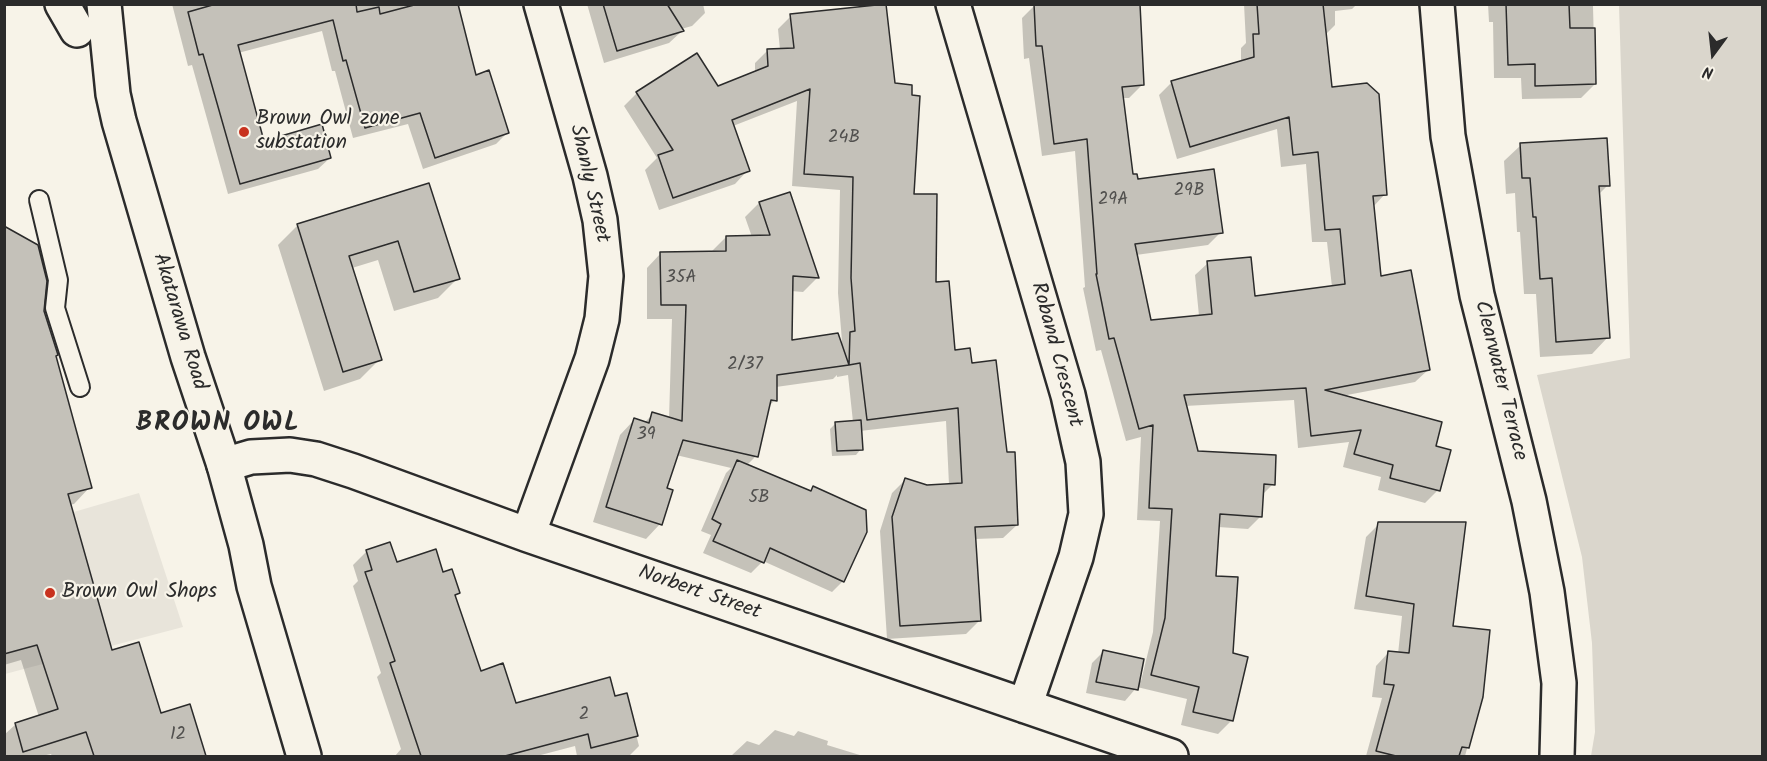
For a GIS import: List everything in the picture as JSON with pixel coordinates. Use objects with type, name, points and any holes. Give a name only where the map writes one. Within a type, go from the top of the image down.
[{"type":"street","name":"Akatarawa Road","points":[[104,4],[112,94],[188,357],[224,465],[246,545],[254,586],[304,756]]},
{"type":"street","name":"Shanly Street","points":[[528,535],[592,359],[602,319],[606,276],[600,220],[542,4]]},
{"type":"street","name":"Roband Crescent","points":[[953,4],[1068,395],[1083,462],[1086,514],[1076,557],[1025,706]]},
{"type":"street","name":"Clearwater Terrace","points":[[1437,4],[1448,136],[1462,216],[1477,295],[1529,501],[1547,592],[1559,683],[1557,756]]},
{"type":"street","name":"Akatarawa Road","points":[[70,13],[112,94]]},
{"type":"street","name":"Norbert Street","points":[[224,465],[260,457],[290,455],[316,459],[528,535],[1171,756]]},
{"type":"lane","points":[[39,200],[58,280],[55,308],[80,387]]},
{"type":"shaded area","points":[[1619,5],[1762,5],[1762,756],[1591,756],[1595,732],[1592,643],[1582,557],[1537,375],[1630,358]]},
{"type":"shaded area","points":[[139,493],[183,627],[5,674],[5,532]]},
{"type":"building","points":[[216,4],[356,4],[357,12],[379,7],[380,14],[418,4],[458,4],[476,75],[489,70],[509,133],[435,158],[420,113],[365,128],[346,60],[343,61],[333,20],[238,45],[264,141],[322,124],[331,158],[240,184],[203,54],[199,55],[188,12]]},
{"type":"building","points":[[603,4],[667,4],[684,31],[617,51]]},
{"type":"building","points":[[886,4],[895,83],[912,85],[912,95],[920,96],[914,194],[937,194],[936,282],[949,281],[955,350],[970,348],[972,363],[996,360],[1007,452],[1015,452],[1018,525],[975,527],[981,621],[900,626],[892,517],[905,478],[927,485],[962,483],[958,408],[867,420],[860,363],[849,365],[850,332],[855,331],[851,278],[853,177],[804,174],[810,89],[732,120],[750,171],[673,198],[658,155],[673,150],[636,92],[697,53],[718,86],[768,66],[767,49],[794,48],[790,14]]},
{"type":"building","points":[[1034,4],[1140,4],[1144,85],[1122,87],[1133,174],[1137,174],[1138,179],[1214,169],[1223,233],[1135,244],[1151,320],[1212,314],[1207,261],[1251,257],[1255,296],[1345,284],[1340,229],[1325,230],[1318,152],[1293,155],[1289,117],[1190,147],[1171,81],[1254,57],[1253,34],[1259,34],[1257,4],[1323,4],[1332,87],[1367,83],[1379,94],[1387,195],[1373,196],[1381,276],[1411,270],[1430,370],[1325,390],[1442,422],[1436,446],[1451,450],[1440,491],[1390,478],[1393,465],[1354,454],[1361,430],[1311,436],[1306,388],[1184,395],[1198,451],[1276,455],[1275,485],[1264,484],[1262,517],[1220,514],[1216,576],[1238,577],[1233,653],[1248,657],[1233,721],[1193,712],[1199,687],[1151,675],[1165,618],[1172,509],[1149,508],[1153,425],[1139,429],[1114,338],[1109,339],[1096,274],[1087,139],[1054,144],[1042,46],[1036,46]]},
{"type":"building","points":[[1506,4],[1569,4],[1570,28],[1595,28],[1596,84],[1535,86],[1535,64],[1508,65]]},
{"type":"building","points":[[1607,138],[1610,186],[1599,186],[1610,338],[1556,342],[1552,278],[1540,279],[1536,217],[1533,217],[1530,178],[1522,178],[1520,143]]},
{"type":"building","points":[[429,183],[460,279],[414,292],[398,241],[349,256],[382,360],[343,372],[297,224]]},
{"type":"building","points":[[790,192],[819,278],[793,276],[792,340],[838,333],[849,365],[777,375],[777,401],[771,400],[758,457],[683,440],[667,488],[673,490],[662,525],[606,507],[634,418],[649,423],[652,412],[682,421],[686,305],[661,305],[660,252],[726,251],[726,236],[770,235],[759,202]]},
{"type":"building","points":[[4,226],[38,245],[47,281],[44,311],[58,355],[56,356],[92,488],[68,494],[112,650],[139,642],[161,713],[190,704],[206,756],[94,756],[86,732],[23,752],[15,723],[58,709],[37,645],[4,654]]},
{"type":"building","points":[[861,420],[863,450],[837,451],[835,422]]},
{"type":"building","points":[[737,460],[811,491],[813,486],[866,510],[867,532],[844,582],[770,548],[764,563],[713,541],[721,524],[712,519]]},
{"type":"building","points":[[1378,522],[1466,522],[1453,626],[1490,630],[1483,697],[1469,748],[1462,747],[1459,756],[1396,756],[1376,751],[1394,685],[1384,684],[1388,651],[1409,653],[1414,604],[1366,596]]},
{"type":"building","points":[[390,542],[397,562],[436,549],[443,572],[452,569],[460,593],[455,595],[481,671],[503,663],[516,703],[610,677],[615,696],[627,693],[638,736],[591,748],[588,734],[505,756],[421,756],[390,663],[395,661],[365,572],[372,570],[366,550]]},
{"type":"building","points":[[1103,650],[1144,659],[1138,690],[1096,682]]},
{"type":"place","name":"Brown Owl zone substation","points":[[244,132]]},
{"type":"place","name":"Brown Owl Shops","points":[[50,593]]},
{"type":"district","name":"BROWN OWL","points":[[218,425]]}]
